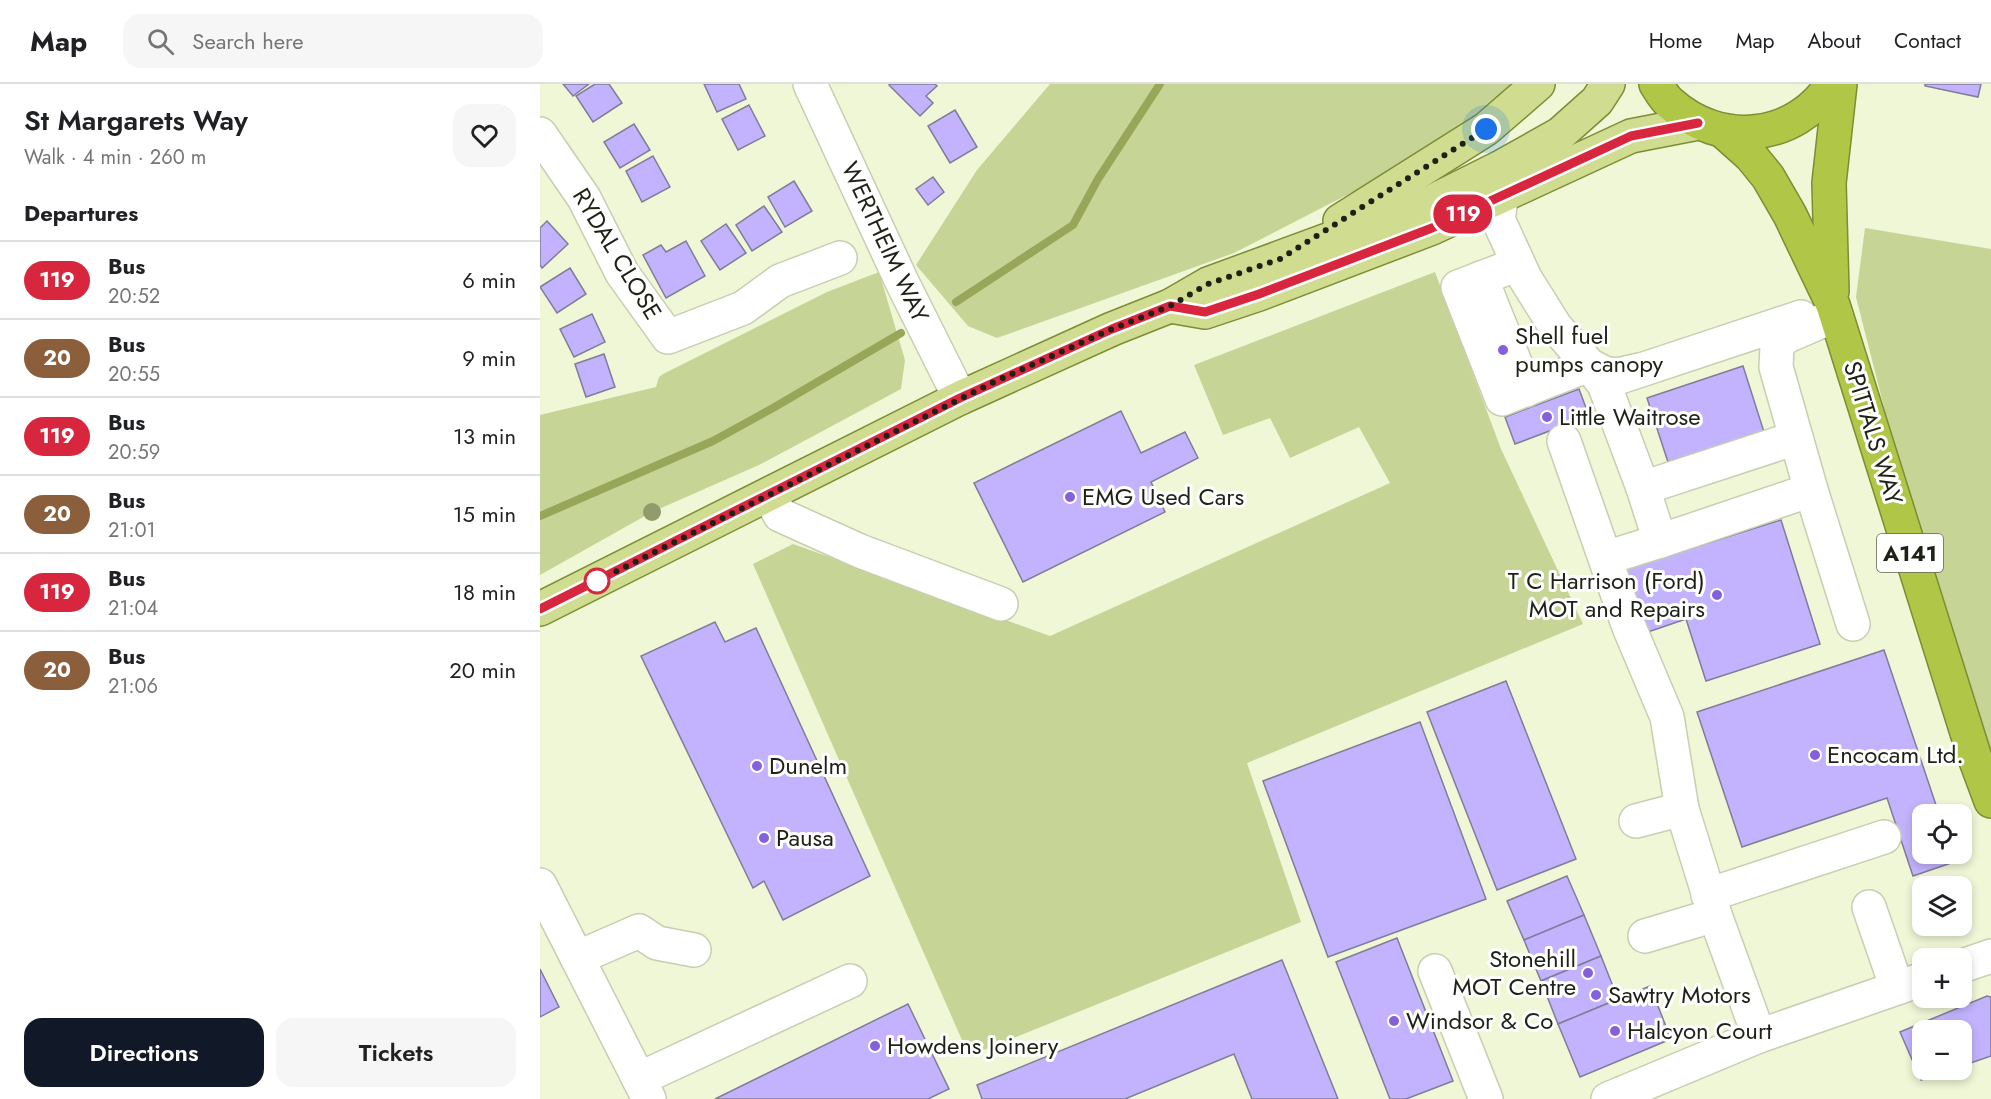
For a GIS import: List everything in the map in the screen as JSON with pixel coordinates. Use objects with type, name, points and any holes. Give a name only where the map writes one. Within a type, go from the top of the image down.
[{"type":"highway","name":"SPITTALS WAY","points":[[1656,84],[1668,102],[1710,127],[1751,156],[1768,177],[1790,215],[1834,310],[1968,736],[1991,801]]},
{"type":"highway","points":[[1710,127],[1759,132],[1794,121],[1822,99],[1832,84]]},
{"type":"highway","name":"SPITTALS WAY","points":[[1834,310],[1829,183],[1840,84]]},
{"type":"main road","points":[[1280,259],[1486,129],[1538,84]]},
{"type":"main road","points":[[540,609],[960,398],[1112,329],[1170,306],[1208,284],[1431,202],[1560,134],[1597,102],[1608,84]]},
{"type":"main road","points":[[1170,306],[1205,312],[1259,294],[1432,228],[1631,136],[1710,127]]},
{"type":"street","name":"WERTHEIM WAY","points":[[819,87],[902,282],[960,398]]},
{"type":"street","name":"RYDAL CLOSE","points":[[540,134],[584,198],[622,273],[668,336],[743,308],[780,281],[840,258]]},
{"type":"street","points":[[1502,195],[1498,219],[1499,276],[1520,392]]},
{"type":"street","points":[[1499,276],[1447,292],[1491,405],[1520,392],[1604,373],[1617,375],[1639,370],[1834,310]]},
{"type":"street","points":[[1499,276],[1555,326],[1597,375],[1643,488],[1660,541]]},
{"type":"street","points":[[1834,310],[1785,337],[1777,346],[1776,367],[1852,624]]},
{"type":"street","points":[[1643,488],[1796,438]]},
{"type":"street","points":[[1564,441],[1629,627],[1667,717],[1682,809],[1712,905],[1759,1036]]},
{"type":"street","points":[[1606,558],[1811,490]]},
{"type":"street","points":[[769,495],[780,515],[860,551],[1001,604]]},
{"type":"street","points":[[1636,821],[1682,809]]},
{"type":"street","points":[[1645,936],[1712,905],[1884,837]]},
{"type":"street","points":[[540,885],[644,1089],[850,981]]},
{"type":"street","points":[[1608,1099],[1759,1036],[1910,983],[1869,907]]},
{"type":"street","points":[[577,958],[639,931],[657,943],[694,950]]},
{"type":"street","points":[[1972,963],[1991,956]]},
{"type":"street","points":[[1435,971],[1486,1099]]},
{"type":"green space","points":[[1050,84],[1515,84],[1442,146],[1234,253],[997,338],[968,326],[916,265],[977,170]]},
{"type":"green space","points":[[1865,228],[1991,249],[1991,778],[1903,482],[1856,297]]},
{"type":"green space","points":[[879,272],[905,360],[901,389],[759,465],[652,512],[540,575],[540,415],[656,387],[659,377],[663,374],[827,292]]},
{"type":"green space","points":[[1435,272],[1501,449],[1583,624],[1247,763],[1301,922],[969,1056],[753,564],[793,544],[1050,636],[1390,483],[1359,427],[1290,458],[1270,418],[1223,435],[1194,365]]},
{"type":"building","points":[[563,84],[589,84],[573,96]]},
{"type":"building","points":[[595,84],[609,84],[622,103],[593,122],[576,96]]},
{"type":"building","points":[[704,84],[739,84],[746,99],[717,112]]},
{"type":"building","points":[[890,84],[935,84],[937,86],[926,96],[933,103],[920,116]]},
{"type":"building","points":[[1925,84],[1981,84],[1978,97],[1925,86]]},
{"type":"building","points":[[749,105],[765,136],[738,150],[722,119]]},
{"type":"building","points":[[955,110],[977,147],[950,163],[928,126]]},
{"type":"building","points":[[634,124],[650,150],[620,168],[604,142]]},
{"type":"building","points":[[653,156],[670,187],[642,202],[626,171]]},
{"type":"building","points":[[933,177],[944,192],[928,205],[916,189]]},
{"type":"building","points":[[794,181],[812,211],[785,227],[768,197]]},
{"type":"building","points":[[764,206],[782,232],[752,251],[736,225]]},
{"type":"building","points":[[547,221],[568,244],[542,268],[540,265],[540,228]]},
{"type":"building","points":[[726,224],[746,253],[720,270],[701,241]]},
{"type":"building","points":[[686,241],[705,276],[666,298],[643,255],[661,245],[666,252]]},
{"type":"building","points":[[570,268],[586,294],[557,313],[540,287]]},
{"type":"building","points":[[592,314],[605,342],[574,357],[560,329]]},
{"type":"building","points":[[604,354],[615,387],[586,397],[575,364]]},
{"type":"building","points":[[1743,366],[1764,432],[1668,462],[1647,398]]},
{"type":"building","name":"Little Waitrose","points":[[1579,389],[1589,416],[1515,444],[1505,417]]},
{"type":"building","name":"EMG Used Cars","points":[[1121,411],[1141,453],[1185,432],[1198,458],[1151,482],[1165,512],[1023,582],[974,483]]},
{"type":"building","name":"T C Harrison (Ford) MOT and Repairs","points":[[1781,520],[1820,644],[1706,681],[1686,619],[1642,634],[1622,570]]},
{"type":"building","name":"Dunelm","points":[[715,622],[725,642],[756,628],[870,876],[783,920],[764,881],[753,888],[641,656]]},
{"type":"building","name":"Encocam Ltd.","points":[[1884,650],[1936,804],[1912,804],[1912,864],[1948,864],[1913,876],[1887,798],[1742,847],[1697,712]]},
{"type":"building","points":[[1506,681],[1576,859],[1497,890],[1427,712]]},
{"type":"building","points":[[1420,722],[1486,899],[1328,957],[1263,781]]},
{"type":"building","points":[[1567,876],[1584,915],[1524,940],[1507,901]]},
{"type":"building","name":"Halcyon Court","points":[[1584,915],[1601,956],[1541,981],[1524,940]]},
{"type":"building","name":"Windsor & Co","points":[[1397,938],[1453,1081],[1406,1099],[1390,1099],[1336,962]]},
{"type":"building","name":"Halcyon Court","points":[[1601,956],[1618,999],[1558,1024],[1541,981]]},
{"type":"building","points":[[1282,960],[1338,1099],[1252,1099],[1234,1054],[1125,1099],[982,1099],[977,1085]]},
{"type":"building","points":[[540,969],[559,1007],[540,1017]]},
{"type":"building","name":"Halcyon Court","points":[[1650,986],[1671,1039],[1580,1077],[1558,1024]]},
{"type":"building","points":[[1987,996],[1991,997],[1991,1056],[1972,1063],[1972,1020],[1929,1020],[1958,1008],[1972,1008],[1972,1002]]},
{"type":"building","name":"Howdens Joinery","points":[[908,1004],[949,1089],[928,1099],[715,1099]]},
{"type":"building","points":[[1912,1027],[1912,1059],[1900,1032]]},
{"type":"waterway","points":[[956,302],[1073,225],[1098,179],[1160,84]]},
{"type":"waterway","points":[[540,516],[713,441],[901,333]]},
{"type":"bus line","name":"119","points":[[540,609],[960,398],[1112,329],[1170,306],[1205,312],[1259,294],[1432,228],[1631,136],[1698,123]]},
{"type":"place","name":"Shell fuel pumps canopy","points":[[1503,350]]},
{"type":"place","name":"Little Waitrose","points":[[1547,417]]},
{"type":"place","name":"EMG Used Cars","points":[[1070,497]]},
{"type":"place","name":"T C Harrison (Ford) MOT and Repairs","points":[[1717,595]]},
{"type":"place","name":"Encocam Ltd.","points":[[1815,755]]},
{"type":"place","name":"Dunelm","points":[[757,766]]},
{"type":"place","name":"Pausa","points":[[764,838]]},
{"type":"place","name":"Stonehill MOT Centre","points":[[1588,973]]},
{"type":"place","name":"Sawtry Motors","points":[[1596,995]]},
{"type":"place","name":"Windsor & Co","points":[[1394,1021]]},
{"type":"place","name":"Halcyon Court","points":[[1615,1031]]},
{"type":"place","name":"Howdens Joinery","points":[[875,1046]]},
{"type":"route","points":[[597,581],[960,398],[1112,329],[1170,306],[1208,284],[1280,259],[1486,129]]}]
